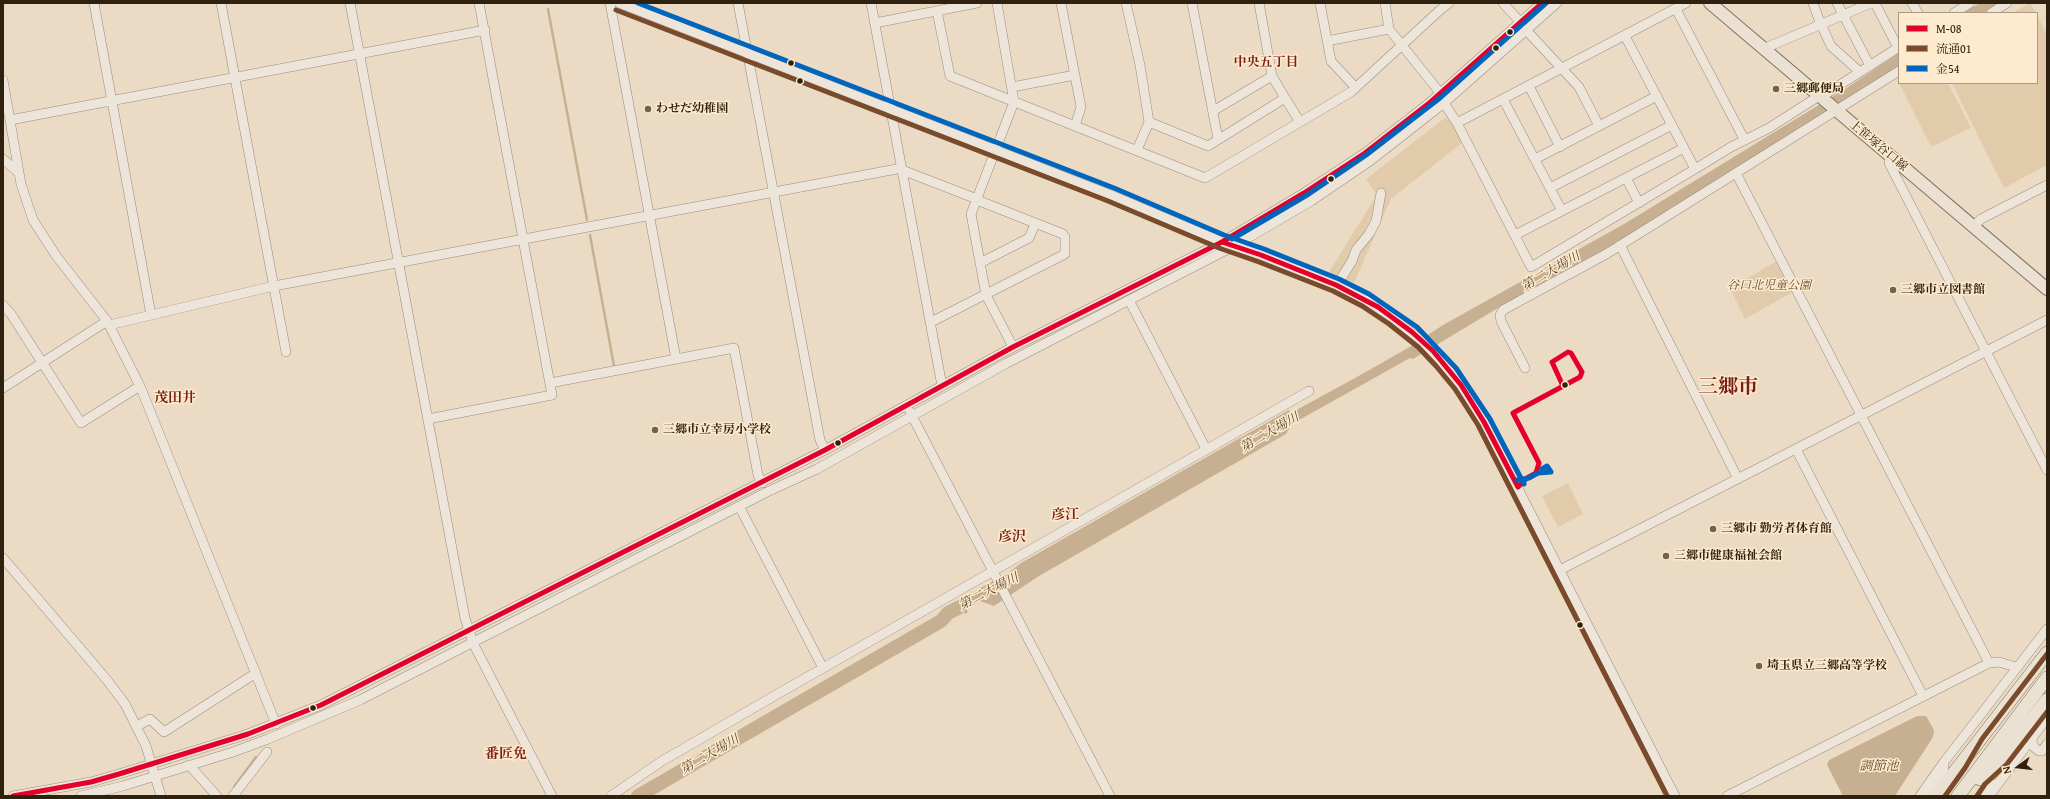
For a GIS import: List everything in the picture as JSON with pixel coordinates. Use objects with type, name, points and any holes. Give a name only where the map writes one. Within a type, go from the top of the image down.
[{"type":"highway","points":[[1959,765],[1976,735],[2047,643]]},
{"type":"highway","points":[[1937,790],[1959,765],[2047,653]]},
{"type":"highway","points":[[1946,796],[2020,696],[2047,663]]},
{"type":"highway","points":[[1958,796],[2047,678]]},
{"type":"highway","points":[[1968,796],[2047,689]]},
{"type":"highway","points":[[1980,779],[2001,760],[2047,700]]},
{"type":"main road","name":"上笹塚谷口線","points":[[1710,3],[2047,289]]},
{"type":"street","points":[[94,3],[151,315]]},
{"type":"street","points":[[221,3],[286,352]]},
{"type":"street","points":[[350,3],[469,630],[473,643],[552,796]]},
{"type":"street","points":[[428,419],[552,395],[479,3]]},
{"type":"street","points":[[610,3],[676,359]]},
{"type":"street","points":[[619,3],[1104,192],[1222,242],[1236,245],[1346,290],[1378,307],[1412,332],[1441,361],[1461,385],[1484,422],[1675,796]]},
{"type":"street","points":[[738,3],[775,192],[820,440],[825,450]]},
{"type":"street","points":[[871,3],[942,386]]},
{"type":"street","points":[[875,24],[977,3]]},
{"type":"street","points":[[997,3],[1014,102],[971,214],[986,295],[1013,347]]},
{"type":"street","points":[[1061,3],[1081,107],[1075,126]]},
{"type":"street","points":[[1126,3],[1140,65],[1149,122],[1137,150]]},
{"type":"street","points":[[1192,3],[1218,140]]},
{"type":"street","points":[[1259,3],[1272,76],[1300,122]]},
{"type":"street","points":[[1320,3],[1331,62],[1354,88]]},
{"type":"street","points":[[1385,3],[1389,29],[1442,98],[1457,123],[1531,267],[1744,139],[1769,128],[1898,48]]},
{"type":"street","points":[[937,11],[950,76],[1207,178],[1354,88],[1401,46],[1438,6],[1450,3]]},
{"type":"street","points":[[1503,3],[1579,87],[1599,126]]},
{"type":"street","points":[[1524,26],[1542,3]]},
{"type":"street","points":[[81,796],[156,776],[233,752],[300,726],[360,700],[739,506],[817,469],[913,417],[1007,363],[1236,245],[1285,217],[1370,161],[1524,26],[1556,3]]},
{"type":"street","points":[[1457,123],[1686,3]]},
{"type":"street","points":[[1813,3],[1831,46],[1860,72]]},
{"type":"street","points":[[1837,3],[1870,66]]},
{"type":"street","points":[[1763,48],[1871,3]]},
{"type":"street","points":[[1875,3],[1898,45]]},
{"type":"street","points":[[1912,3],[1917,12]]},
{"type":"street","points":[[1951,3],[1955,12],[1970,3]]},
{"type":"street","points":[[1993,12],[2007,3]]},
{"type":"street","points":[[1676,9],[1744,139]]},
{"type":"street","points":[[1327,42],[1389,29]]},
{"type":"street","points":[[8,120],[485,30]]},
{"type":"street","points":[[1625,36],[1695,169]]},
{"type":"street","points":[[1524,368],[1501,321],[1500,315],[1503,310],[1620,246],[1898,72]]},
{"type":"street","points":[[1012,86],[1074,75]]},
{"type":"street","points":[[1213,111],[1272,76]]},
{"type":"street","points":[[3,80],[8,120],[19,173],[25,198],[36,226],[57,257],[108,323],[140,386],[276,724]]},
{"type":"street","points":[[1529,86],[1560,146]]},
{"type":"street","points":[[1535,160],[1657,96]]},
{"type":"street","points":[[1149,122],[1208,146],[1286,98]]},
{"type":"street","points":[[12,796],[91,782],[153,764],[276,724],[347,693],[762,483],[1013,347],[1222,242],[1292,201],[1365,153],[1442,98]]},
{"type":"street","points":[[1504,99],[1562,211]]},
{"type":"street","points":[[1550,188],[1672,125]]},
{"type":"street","points":[[1515,235],[1684,148]]},
{"type":"street","points":[[1890,156],[1889,163],[2047,470]]},
{"type":"street","points":[[3,159],[19,173]]},
{"type":"street","points":[[3,388],[108,323],[151,315],[274,286],[902,169],[1035,224],[1063,234],[1065,237],[1065,254],[931,322]]},
{"type":"street","points":[[1736,173],[1989,663]]},
{"type":"street","points":[[1626,178],[1639,203]]},
{"type":"street","points":[[1974,226],[1981,219],[2047,185]]},
{"type":"street","points":[[1340,280],[1352,261],[1356,250],[1369,234],[1376,221],[1381,193]]},
{"type":"street","points":[[980,263],[1029,238],[1035,224]]},
{"type":"street","points":[[1620,246],[1738,479]]},
{"type":"street","points":[[1129,300],[1206,449]]},
{"type":"street","points":[[3,304],[11,314],[81,423],[140,386]]},
{"type":"street","points":[[1560,570],[2047,320]]},
{"type":"street","points":[[550,383],[734,348],[758,475],[762,483]]},
{"type":"street","points":[[611,796],[662,761],[823,668],[995,575],[1206,449],[1309,390]]},
{"type":"street","points":[[907,405],[1110,796]]},
{"type":"street","points":[[1796,449],[1923,696]]},
{"type":"street","points":[[739,506],[823,668]]},
{"type":"street","points":[[3,558],[107,680],[125,704],[137,726],[153,764],[161,796]]},
{"type":"street","points":[[1920,796],[2016,667],[2047,629]]},
{"type":"street","points":[[1727,796],[1989,663],[1999,662],[2016,667]]},
{"type":"street","points":[[137,726],[150,719],[164,732],[256,673]]},
{"type":"street","points":[[1989,796],[2047,718]]},
{"type":"street","points":[[2027,725],[2030,740],[2034,747],[2039,751],[2042,751],[2047,744]]},
{"type":"street","points":[[232,796],[267,752]]},
{"type":"street","points":[[1929,796],[1937,790],[1943,773],[1944,762]]},
{"type":"street","points":[[189,766],[217,796]]},
{"type":"street","points":[[1980,796],[2004,775]]},
{"type":"green space","points":[[2030,3],[2035,12],[2014,12]]},
{"type":"green space","points":[[2038,17],[2047,35],[2047,165],[2004,188],[1952,84],[2038,84]]},
{"type":"green space","points":[[1900,84],[1949,84],[1971,128],[1931,147]]},
{"type":"green space","points":[[1446,117],[1453,124],[1463,142],[1391,199],[1354,283],[1329,272],[1377,195],[1366,179]]},
{"type":"green space","name":"谷口北児童公園","points":[[1778,260],[1793,292],[1745,319],[1730,289]]},
{"type":"green space","points":[[1568,483],[1583,514],[1558,527],[1542,496]]},
{"type":"water","points":[[1980,3],[2002,3],[1988,12],[1965,12]]},
{"type":"water","points":[[1898,54],[1898,69],[1613,245],[1503,305],[1413,359],[1410,358],[1292,424],[1286,434],[1039,576],[994,606],[980,601],[966,609],[968,612],[965,614],[963,610],[945,620],[941,617],[946,607],[1008,573],[1021,563],[1289,410],[1291,413],[1364,373],[1413,345],[1443,325],[1624,224],[1845,89]]},
{"type":"water","name":"調節池","points":[[1917,716],[1926,716],[1934,730],[1933,737],[1895,796],[1843,796],[1827,765],[1829,760]]},
{"type":"waterway","points":[[548,9],[587,220]]},
{"type":"waterway","points":[[590,235],[614,366]]},
{"type":"waterway","name":"第二大場川","points":[[638,796],[941,621],[948,613],[958,608]]},
{"type":"waterway","points":[[234,787],[256,757]]},
{"type":"transit line","name":"金54","points":[[638,3],[1114,188],[1224,235],[1264,249],[1339,279],[1369,294],[1417,327],[1456,368],[1490,419],[1524,484]]},
{"type":"transit line","name":"M-08","points":[[13,796],[91,782],[119,774],[248,734],[321,705],[825,450],[1013,347],[1222,242],[1304,193],[1365,153],[1428,104],[1542,3]]},
{"type":"transit line","name":"金54","points":[[1232,239],[1307,195],[1366,155],[1440,98],[1546,3]]},
{"type":"transit line","name":"流通01","points":[[616,10],[1108,201],[1219,248],[1333,291],[1362,306],[1389,324],[1418,347],[1436,366],[1455,389],[1478,425],[1667,796]]},
{"type":"transit line","name":"M-08","points":[[1222,242],[1261,255],[1336,285],[1378,307],[1412,332],[1433,351],[1461,385],[1484,422],[1518,487]]},
{"type":"transit line","name":"M-08","points":[[1518,487],[1527,478],[1536,473],[1539,463],[1513,413],[1580,377],[1582,372],[1571,353],[1568,352],[1552,362],[1563,386]]},
{"type":"transit line","name":"金54","points":[[1517,480],[1529,478],[1538,473],[1551,472],[1547,466],[1542,469]]},
{"type":"transit line","name":"流通01","points":[[1945,796],[1965,768],[1982,739],[2047,654]]},
{"type":"transit line","name":"流通01","points":[[1977,796],[1985,784],[2007,764],[2047,712]]},
{"type":"place","name":"三郷郵便局","points":[[1776,89]]},
{"type":"place","name":"わせだ幼稚園","points":[[648,109]]},
{"type":"place","name":"三郷市立図書館","points":[[1893,290]]},
{"type":"place","name":"三郷市立幸房小学校","points":[[655,430]]},
{"type":"place","name":"三郷市 勤労者体育館","points":[[1713,529]]},
{"type":"place","name":"三郷市健康福祉会館","points":[[1666,556]]},
{"type":"place","name":"埼玉県立三郷高等学校","points":[[1759,666]]},
{"type":"district","name":"中央五丁目","points":[[1266,63]]},
{"type":"district","name":"三郷市","points":[[1728,388]]},
{"type":"district","name":"茂田井","points":[[175,398]]},
{"type":"district","name":"彦江","points":[[1065,515]]},
{"type":"district","name":"彦沢","points":[[1012,537]]},
{"type":"district","name":"番匠免","points":[[506,754]]}]
